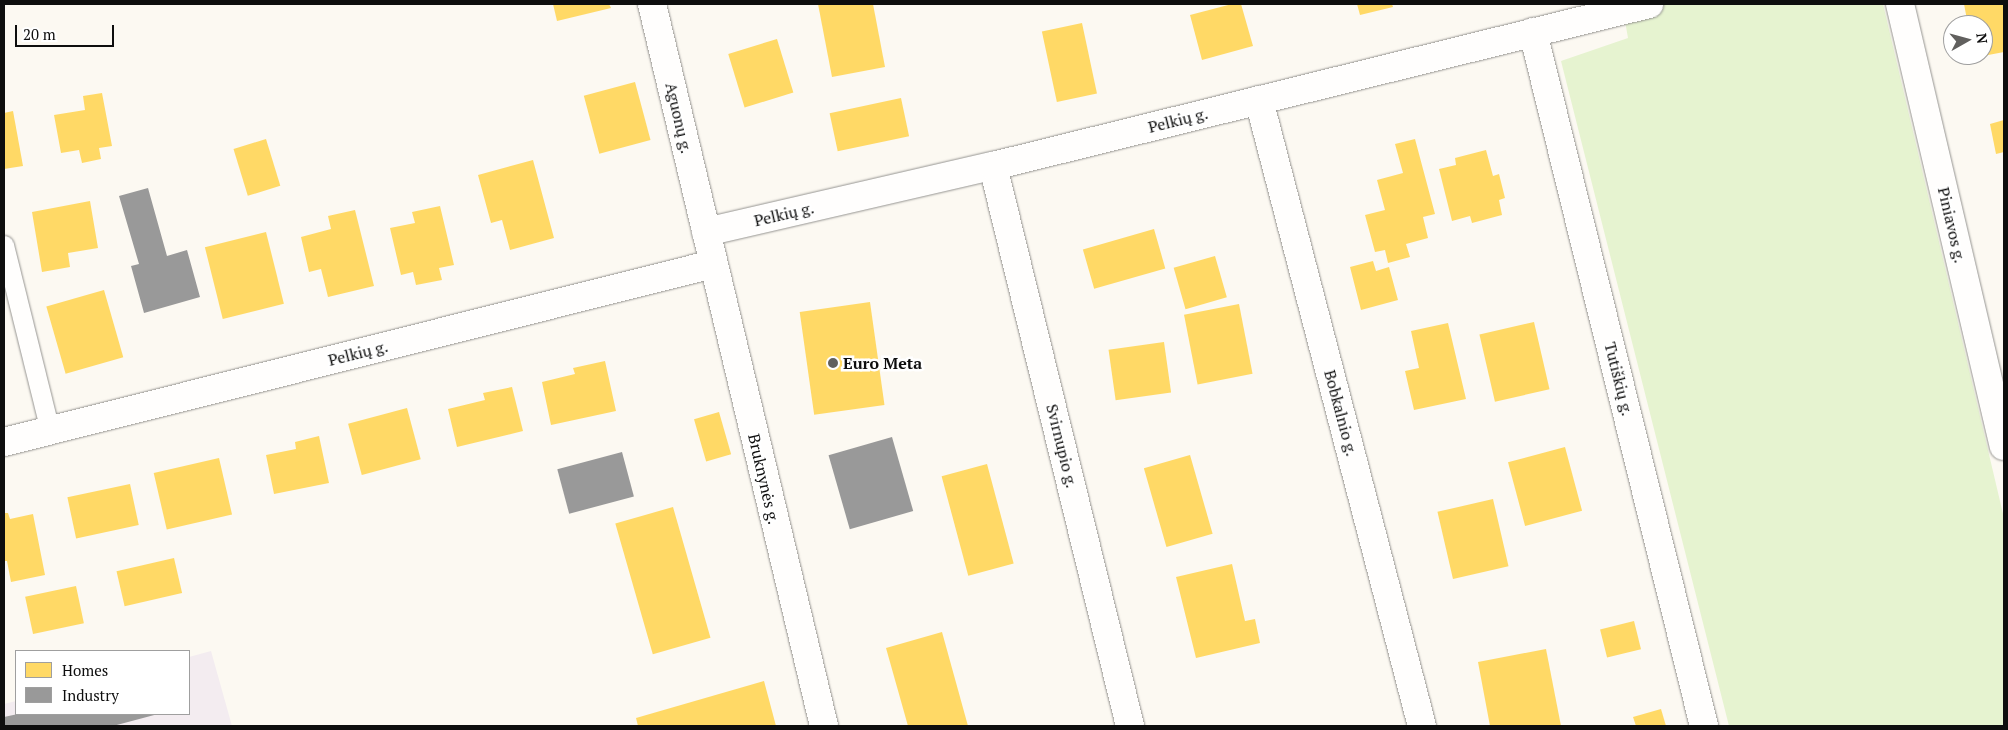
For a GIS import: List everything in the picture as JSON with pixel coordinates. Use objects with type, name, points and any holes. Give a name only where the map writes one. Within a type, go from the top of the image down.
[{"type":"street","name":"Aguonų g.","points":[[652,4],[706,232]]},
{"type":"street","name":"Pelkių g.","points":[[706,232],[993,166],[1649,4]]},
{"type":"street","name":"Piniavos g.","points":[[1900,4],[2004,446]]},
{"type":"street","name":"Tutiškių g.","points":[[1533,32],[1704,726]]},
{"type":"street","name":"Bobkalnio g.","points":[[1259,100],[1422,726]]},
{"type":"street","name":"Svirnupio g.","points":[[993,166],[1130,726]]},
{"type":"street","name":"Bruknynės g.","points":[[706,232],[824,726]]},
{"type":"street","name":"Pelkių g.","points":[[4,442],[713,264]]},
{"type":"lane","points":[[4,246],[50,431]]},
{"type":"shaded area","points":[[211,651],[232,726],[4,726],[4,704],[15,701],[15,715],[190,715],[190,657]]},
{"type":"green space","points":[[1622,4],[1883,4],[2004,518],[2004,726],[1729,726],[1561,61],[1628,38]]},
{"type":"building: Homes","points":[[553,4],[609,4],[611,8],[557,21]]},
{"type":"building: Homes","points":[[818,4],[873,4],[885,67],[832,77]]},
{"type":"building: Homes","points":[[1232,4],[1241,4],[1253,46],[1202,60],[1190,15]]},
{"type":"building: Homes","points":[[1357,4],[1392,4],[1393,7],[1360,15]]},
{"type":"building: Homes","points":[[1964,4],[2004,4],[2004,52],[1993,54],[1993,15],[1966,15]]},
{"type":"building: Homes","points":[[1082,23],[1097,93],[1057,102],[1042,32]]},
{"type":"building: Homes","points":[[777,39],[793,93],[745,107],[728,54]]},
{"type":"building: Homes","points":[[635,82],[651,140],[599,154],[584,96]]},
{"type":"building: Homes","points":[[102,93],[112,146],[99,148],[101,159],[82,163],[79,150],[61,153],[54,115],[85,110],[83,96]]},
{"type":"building: Homes","points":[[901,98],[909,136],[838,151],[830,113]]},
{"type":"building: Homes","points":[[13,111],[23,166],[4,169],[4,113]]},
{"type":"building: Homes","points":[[2004,120],[2004,152],[1996,154],[1990,124]]},
{"type":"building: Homes","points":[[266,139],[280,186],[248,196],[233,149]]},
{"type":"building: Homes","points":[[1415,139],[1435,214],[1423,217],[1428,238],[1406,244],[1410,257],[1388,263],[1385,250],[1375,252],[1365,215],[1385,210],[1377,180],[1403,173],[1395,144]]},
{"type":"building: Homes","points":[[1486,150],[1493,176],[1499,174],[1505,198],[1499,200],[1502,215],[1472,223],[1470,216],[1452,221],[1439,169],[1456,165],[1455,158]]},
{"type":"building: Homes","points":[[533,160],[554,238],[510,250],[502,220],[491,223],[478,175]]},
{"type":"building: Homes","points":[[90,201],[98,248],[68,253],[70,267],[42,272],[32,212]]},
{"type":"building: Homes","points":[[440,206],[454,265],[439,268],[442,280],[416,285],[413,272],[401,275],[390,228],[415,223],[412,212]]},
{"type":"building: Homes","points":[[355,210],[374,286],[328,297],[321,269],[309,272],[301,237],[331,229],[328,216]]},
{"type":"building: Homes","points":[[1154,229],[1165,268],[1094,289],[1083,249]]},
{"type":"building: Homes","points":[[266,232],[284,304],[223,319],[205,247]]},
{"type":"building: Homes","points":[[1215,256],[1227,297],[1186,309],[1174,268]]},
{"type":"building: Homes","points":[[1373,261],[1376,271],[1389,267],[1398,300],[1361,310],[1350,267]]},
{"type":"building: Homes","points":[[104,290],[123,357],[66,374],[46,307]]},
{"type":"building: Homes","points":[[870,302],[884,405],[814,415],[800,312]]},
{"type":"building: Homes","points":[[1239,304],[1253,374],[1198,384],[1184,315]]},
{"type":"building: Homes","points":[[1534,322],[1550,389],[1495,402],[1479,335]]},
{"type":"building: Homes","points":[[1448,323],[1466,399],[1414,410],[1405,371],[1419,368],[1411,331]]},
{"type":"building: Homes","points":[[1164,342],[1171,393],[1116,400],[1109,350]]},
{"type":"building: Homes","points":[[605,361],[616,411],[551,425],[542,382],[575,374],[573,368]]},
{"type":"building: Homes","points":[[512,387],[523,431],[457,447],[448,409],[485,400],[483,393]]},
{"type":"building: Homes","points":[[407,408],[421,459],[362,475],[348,424]]},
{"type":"building: Homes","points":[[719,412],[731,454],[706,461],[694,419]]},
{"type":"building: Homes","points":[[319,436],[329,483],[274,494],[266,455],[296,449],[295,442]]},
{"type":"building: Homes","points":[[1565,447],[1582,511],[1525,526],[1508,462]]},
{"type":"building: Homes","points":[[1190,455],[1213,534],[1166,547],[1144,468]]},
{"type":"building: Homes","points":[[219,458],[232,515],[167,530],[154,473]]},
{"type":"building: Homes","points":[[987,464],[1014,563],[968,576],[942,476]]},
{"type":"building: Homes","points":[[130,484],[139,525],[76,538],[67,497]]},
{"type":"building: Homes","points":[[1493,499],[1509,566],[1453,579],[1437,512]]},
{"type":"building: Homes","points":[[673,507],[710,638],[653,654],[615,524]]},
{"type":"building: Homes","points":[[4,513],[8,513],[10,519],[33,514],[45,575],[11,582],[7,561],[4,561]]},
{"type":"building: Homes","points":[[174,558],[182,593],[125,606],[117,571]]},
{"type":"building: Homes","points":[[1232,564],[1245,621],[1255,619],[1260,643],[1196,658],[1176,577]]},
{"type":"building: Homes","points":[[76,586],[84,623],[33,634],[25,597]]},
{"type":"building: Homes","points":[[1634,621],[1641,649],[1607,658],[1600,629]]},
{"type":"building: Homes","points":[[942,632],[968,726],[908,726],[886,648]]},
{"type":"building: Homes","points":[[1546,649],[1561,726],[1490,726],[1478,662]]},
{"type":"building: Homes","points":[[764,681],[776,726],[638,726],[636,718]]},
{"type":"building: Homes","points":[[1661,709],[1666,726],[1636,726],[1633,717]]},
{"type":"building: Industry","points":[[148,188],[167,256],[187,250],[200,297],[144,313],[131,266],[139,264],[119,196]]},
{"type":"building: Industry","points":[[892,437],[913,511],[850,529],[829,455]]},
{"type":"building: Industry","points":[[622,452],[634,496],[569,514],[557,469]]},
{"type":"building: Industry","points":[[15,715],[154,715],[113,726],[4,726],[4,717]]},
{"type":"place","name":"Euro Meta","points":[[833,363]]}]
